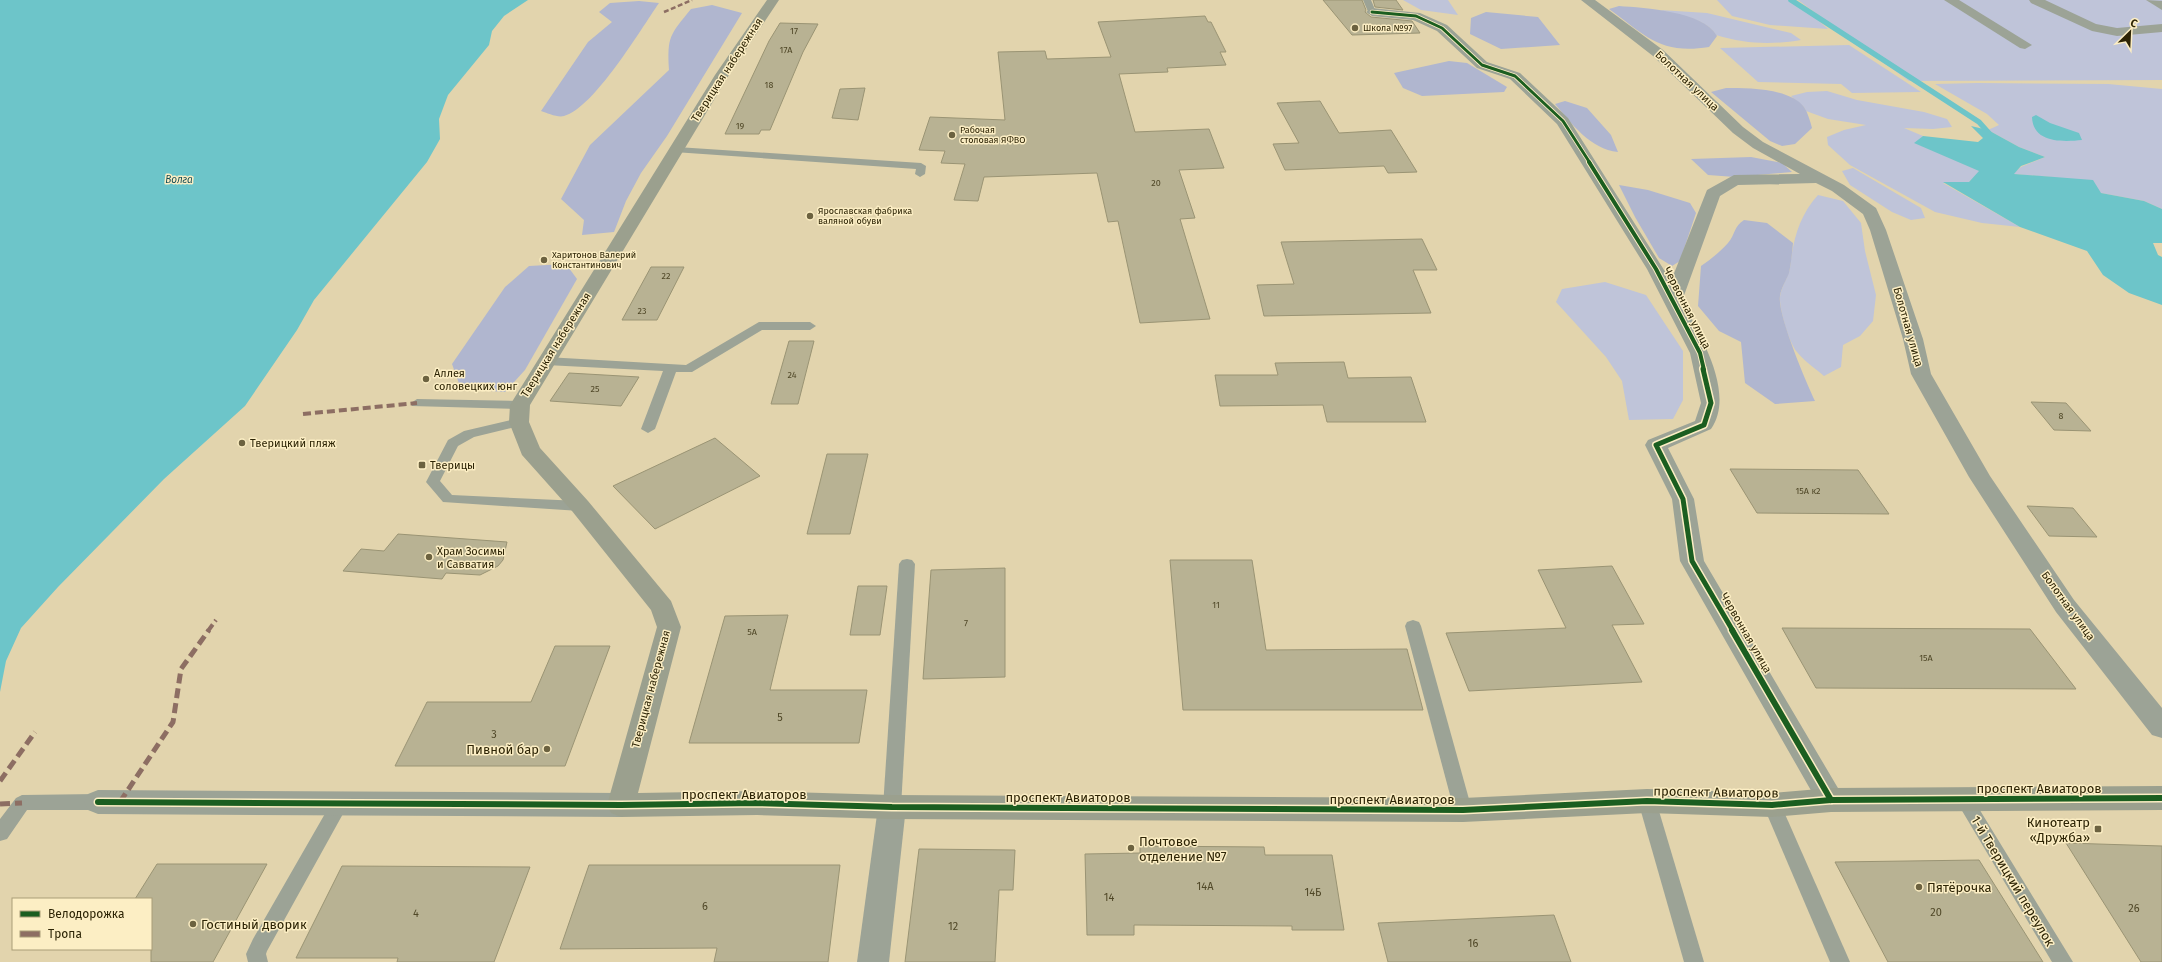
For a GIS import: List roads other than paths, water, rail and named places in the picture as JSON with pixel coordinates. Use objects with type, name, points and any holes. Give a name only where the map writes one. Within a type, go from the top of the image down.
[{"type":"street","name":"Тверицкая набережная","points":[[621,805],[669,627],[662,607],[580,506],[530,450],[519,413],[546,361],[722,75],[773,0]]},
{"type":"street","name":"Болотная улица","points":[[1587,0],[1658,53],[1738,130],[1758,145],[1820,178],[1870,212],[1878,230],[1913,339],[1921,374],[1980,477],[2065,606],[2162,727]]},
{"type":"street","points":[[1950,0],[2025,45]]},
{"type":"street","points":[[2035,0],[2092,27],[2117,32],[2162,28]]},
{"type":"street","points":[[2152,0],[2162,6]]},
{"type":"street","name":"Червонная улица","points":[[1370,6],[1416,16],[1442,28],[1482,65],[1514,76],[1563,121],[1656,269],[1700,353],[1711,403],[1704,425],[1656,445],[1683,499],[1692,561],[1831,800]]},
{"type":"street","points":[[1673,301],[1714,193],[1734,180],[1820,178]]},
{"type":"street","name":"проспект Авиаторов","points":[[621,805],[757,803],[892,807],[1463,810],[1647,801],[1772,805],[1831,800],[2162,798]]},
{"type":"street","points":[[98,802],[621,805]]},
{"type":"street","points":[[873,962],[892,807]]},
{"type":"lane","points":[[677,150],[921,166],[920,174]]},
{"type":"lane","points":[[546,361],[688,369],[759,326],[810,326]]},
{"type":"lane","points":[[648,429],[671,368]]},
{"type":"lane","points":[[417,403],[519,413]]},
{"type":"lane","points":[[519,413],[469,434],[452,443],[433,482],[448,499],[580,506]]},
{"type":"lane","points":[[892,807],[907,564]]},
{"type":"lane","points":[[1414,626],[1463,810]]},
{"type":"lane","name":"1-й Тверицкий переулок","points":[[1964,799],[2063,962]]},
{"type":"lane","points":[[1647,801],[1694,962]]},
{"type":"lane","points":[[0,833],[22,803],[98,802]]},
{"type":"lane","points":[[258,962],[256,954],[260,945],[340,803]]},
{"type":"lane","points":[[1772,805],[1840,962]]},
{"type":"water","name":"Волга","points":[[0,0],[528,0],[504,16],[492,31],[489,45],[448,95],[439,119],[440,139],[427,162],[314,300],[297,330],[245,406],[164,479],[58,587],[21,628],[6,661],[0,692]]},
{"type":"water","points":[[2036,115],[2050,123],[2079,133],[2082,140],[2066,141],[2050,139],[2043,136],[2037,132],[2034,126],[2032,117]]},
{"type":"water","points":[[1971,126],[1988,130],[2019,147],[2045,157],[2021,166],[2014,174],[2093,180],[2101,193],[2144,201],[2162,209],[2162,243],[2153,243],[2158,255],[2162,257],[2162,305],[2129,293],[2103,275],[2087,251],[2020,227],[1943,182],[1969,182],[1979,171],[1914,143],[1923,136],[1978,142],[1983,138]]},
{"type":"waterway","points":[[1791,0],[1979,122],[1995,140]]},
{"type":"place","name":"Школа №97","points":[[1355,28]]},
{"type":"place","name":"Рабочая столовая ЯФВО","points":[[952,135]]},
{"type":"place","name":"Ярославская фабрика валяной обуви","points":[[810,216]]},
{"type":"place","name":"Харитонов Валерий Константинович","points":[[544,260]]},
{"type":"place","name":"Аллея соловецких юнг","points":[[426,379]]},
{"type":"place","name":"Тверицкий пляж","points":[[242,443]]},
{"type":"place","name":"Тверицы","points":[[422,465]]},
{"type":"place","name":"Храм Зосимы и Савватия","points":[[429,557]]},
{"type":"place","name":"Пивной бар","points":[[547,749]]},
{"type":"place","name":"Кинотеатр «Дружба»","points":[[2098,829]]},
{"type":"place","name":"Почтовое отделение №7","points":[[1131,848]]},
{"type":"place","name":"Пятёрочка","points":[[1919,887]]},
{"type":"place","name":"Гостиный дворик","points":[[193,924]]}]
